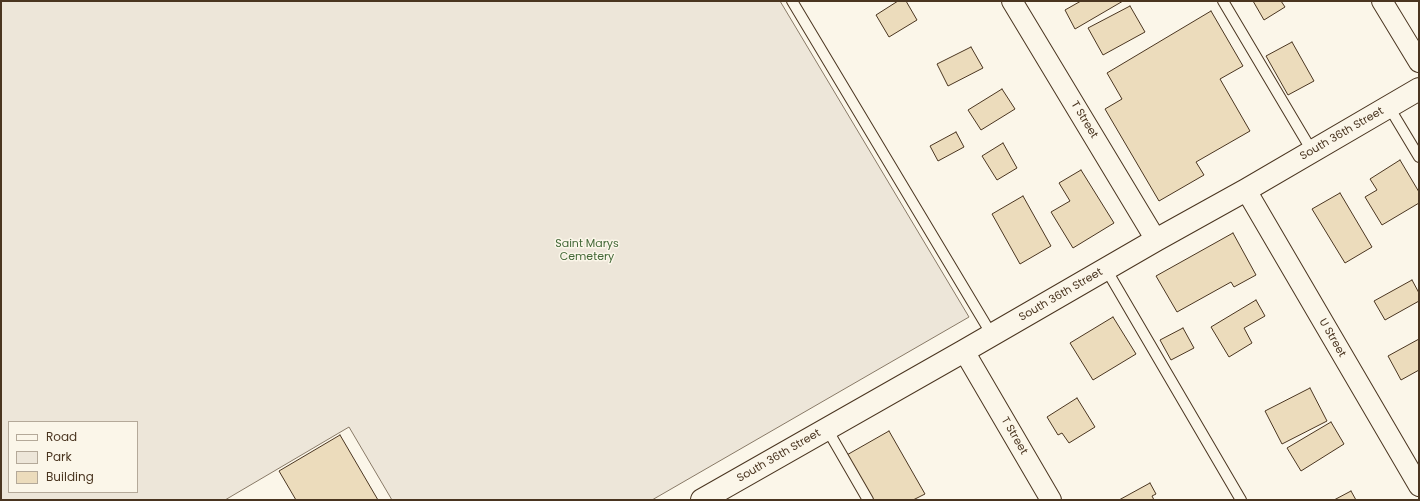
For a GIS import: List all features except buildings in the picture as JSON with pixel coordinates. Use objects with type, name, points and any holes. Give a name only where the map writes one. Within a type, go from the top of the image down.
[{"type":"main road","name":"South 36th Street","points":[[702,500],[1246,190],[1419,89]]},
{"type":"street","name":"T Street","points":[[1012,1],[1156,240]]},
{"type":"street","points":[[1382,1],[1419,62]]},
{"type":"street","name":"U Street","points":[[1246,190],[1419,486]]},
{"type":"street","name":"T Street","points":[[964,351],[1051,500]]},
{"type":"lane","points":[[792,1],[992,335]]},
{"type":"lane","points":[[1223,1],[1312,151]]},
{"type":"lane","points":[[1389,107],[1419,157]]},
{"type":"lane","points":[[1106,269],[1241,500]]},
{"type":"lane","points":[[828,429],[868,500]]},
{"type":"green space","name":"Saint Marys Cemetery","points":[[1,1],[780,1],[969,317],[652,500],[392,500],[349,427],[225,500],[1,500]]}]
